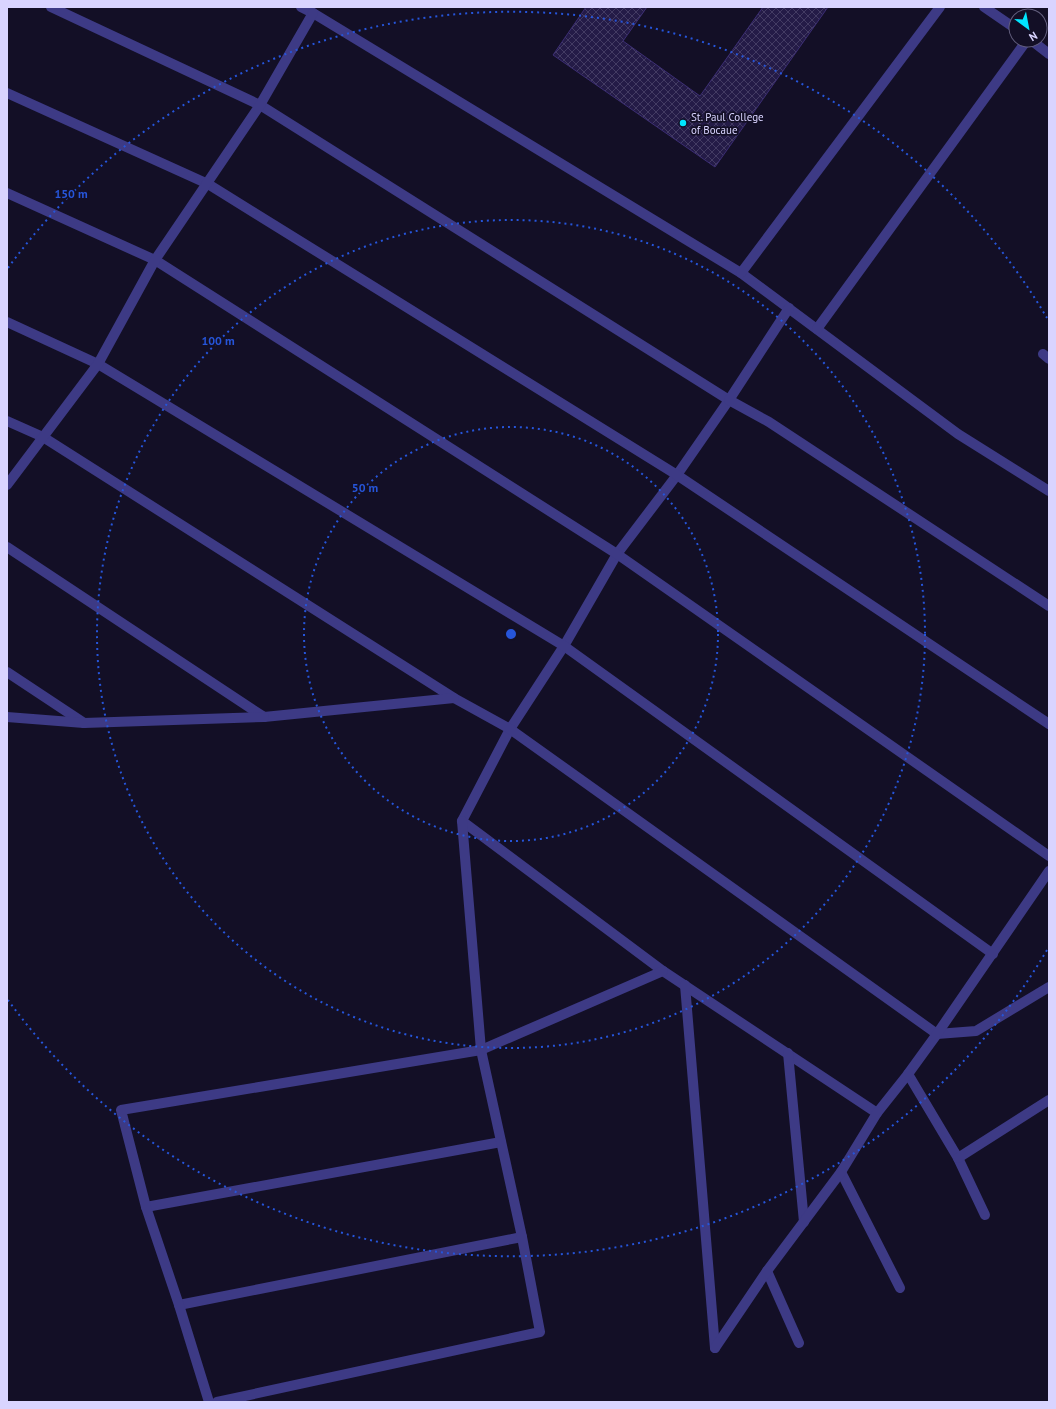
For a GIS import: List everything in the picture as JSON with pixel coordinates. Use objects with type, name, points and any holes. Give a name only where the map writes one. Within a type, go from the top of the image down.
[{"type":"street","points":[[51,7],[260,105],[729,400],[769,422],[1049,606]]},
{"type":"street","points":[[301,7],[741,273],[958,434],[1049,491]]},
{"type":"street","points":[[741,273],[940,7]]},
{"type":"street","points":[[984,7],[1008,24]]},
{"type":"street","points":[[7,485],[98,364],[155,260],[208,184],[260,105],[313,13]]},
{"type":"street","points":[[817,329],[1021,48]]},
{"type":"street","points":[[7,93],[208,184],[677,475],[1049,724]]},
{"type":"street","points":[[7,194],[155,260],[617,554],[1049,856]]},
{"type":"street","points":[[217,1402],[540,1332],[522,1237],[481,1050],[462,821],[510,729],[564,646],[617,554],[677,475],[729,400],[789,308]]},
{"type":"street","points":[[7,322],[98,364],[564,646],[993,954]]},
{"type":"street","points":[[7,421],[43,438],[454,698],[510,729],[937,1034],[976,1032],[1049,987]]},
{"type":"street","points":[[7,547],[264,716]]},
{"type":"street","points":[[7,672],[84,723]]},
{"type":"street","points":[[7,716],[84,723],[264,716],[454,698]]},
{"type":"street","points":[[462,821],[685,986],[877,1113]]},
{"type":"street","points":[[685,986],[715,1348],[767,1272],[841,1172],[877,1113],[937,1034],[1049,871]]},
{"type":"street","points":[[209,1402],[179,1305],[146,1207],[121,1110],[481,1050],[664,971]]},
{"type":"street","points":[[788,1053],[804,1222]]},
{"type":"street","points":[[908,1074],[958,1158],[985,1215]]},
{"type":"street","points":[[958,1158],[1049,1100]]},
{"type":"street","points":[[146,1207],[501,1142]]},
{"type":"street","points":[[841,1172],[900,1288]]},
{"type":"street","points":[[179,1305],[522,1237]]},
{"type":"street","points":[[767,1272],[799,1343]]},
{"type":"building","points":[[586,7],[647,7],[623,41],[700,96],[763,7],[828,7],[715,167],[553,55]]},
{"type":"place","name":"St. Paul College of Bocaue","points":[[683,123]]}]
